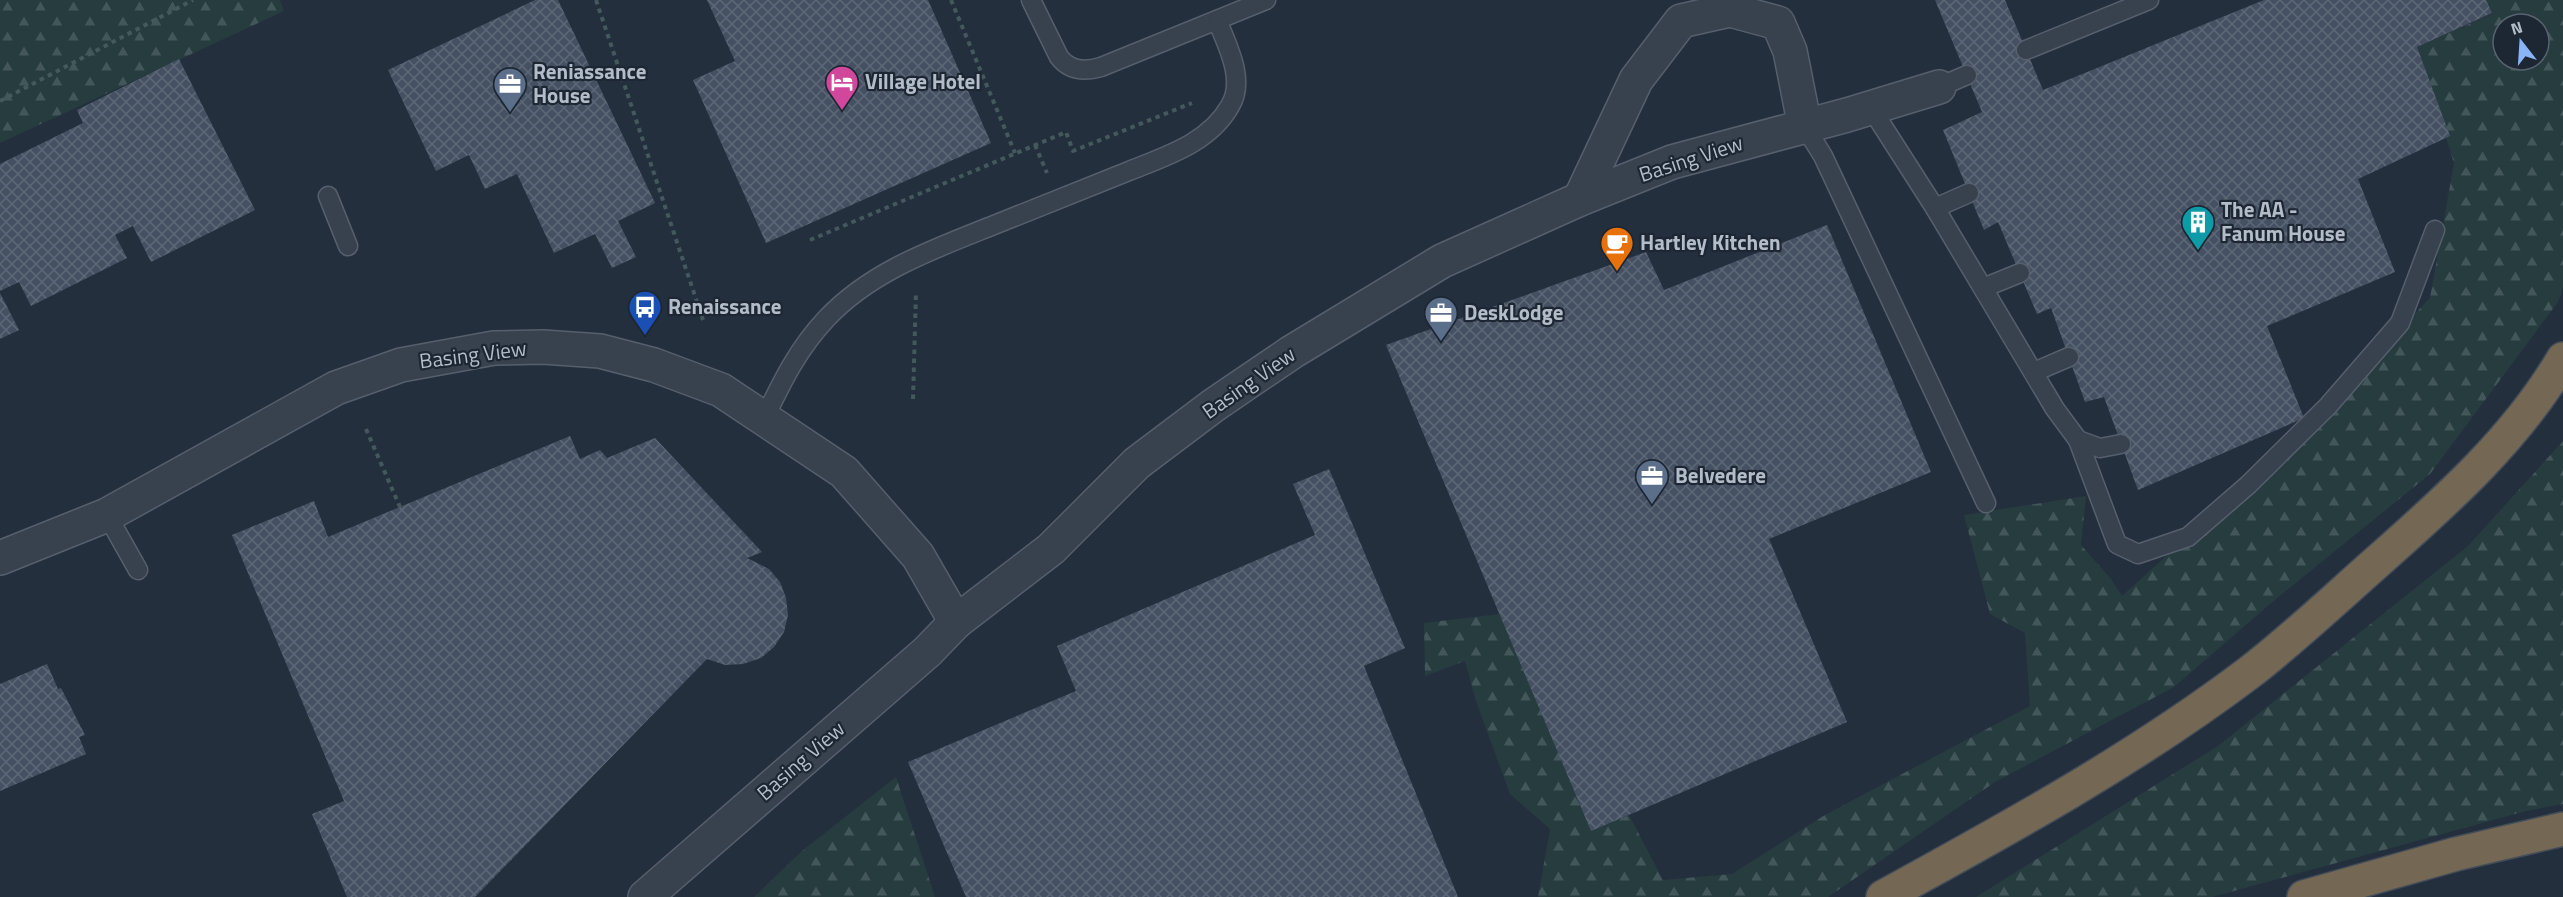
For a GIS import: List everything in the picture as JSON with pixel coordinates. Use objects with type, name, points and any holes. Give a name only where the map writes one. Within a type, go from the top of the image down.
[{"type":"highway","points":[[1883,897],[2087,782],[2250,671],[2454,492],[2513,433],[2549,383],[2563,359]]},
{"type":"highway","points":[[2304,897],[2456,854],[2563,829]]},
{"type":"street","points":[[1580,199],[1636,80],[1680,21],[1705,8],[1730,10],[1778,23],[1790,51],[1805,127]]},
{"type":"street","name":"Basing View","points":[[645,897],[927,652],[956,622],[1051,549],[1137,463],[1214,405],[1292,352],[1442,261],[1580,199],[1672,162],[1871,108],[1953,81]]},
{"type":"street","name":"Basing View","points":[[0,558],[107,515],[336,388],[401,365],[494,348],[543,347],[600,351],[654,365],[720,390],[844,472],[918,556],[956,622]]},
{"type":"lane","points":[[1031,0],[1059,57],[1064,64],[1081,70],[1101,67],[1266,0]]},
{"type":"lane","points":[[2026,50],[2149,0]]},
{"type":"lane","points":[[764,419],[789,366],[818,329],[845,300],[871,282],[921,254],[1184,148],[1206,135],[1221,120],[1232,104],[1235,87],[1235,70],[1217,20]]},
{"type":"lane","points":[[1871,108],[1935,208],[2055,409],[2078,440],[2117,544],[2138,554],[2188,537],[2248,485],[2328,406],[2400,323],[2435,230]]},
{"type":"lane","points":[[1805,127],[1823,156],[1986,503]]},
{"type":"lane","points":[[1935,208],[1969,193]]},
{"type":"lane","points":[[328,196],[348,246]]},
{"type":"lane","points":[[1983,288],[2020,273]]},
{"type":"lane","points":[[2034,372],[2069,357]]},
{"type":"lane","points":[[2078,440],[2100,448],[2121,444]]},
{"type":"lane","points":[[107,515],[138,570]]},
{"type":"path","points":[[0,101],[193,0]]},
{"type":"path","points":[[596,0],[703,320]]},
{"type":"path","points":[[951,0],[1015,153]]},
{"type":"path","points":[[810,240],[1066,132],[1073,151],[1235,87]]},
{"type":"path","points":[[1035,145],[1042,162]]},
{"type":"path","points":[[913,399],[916,291]]},
{"type":"path","points":[[366,429],[400,507]]},
{"type":"green space","points":[[0,0],[280,0],[284,11],[0,143]]},
{"type":"green space","points":[[2486,0],[2563,0],[2563,287],[2558,302],[2430,474],[2277,598],[2174,687],[1995,782],[1828,897],[1538,897],[1550,829],[1510,794],[1476,701],[1465,661],[1425,676],[1424,623],[1500,614],[1591,831],[1629,815],[1663,880],[1732,874],[1825,815],[2030,706],[2025,633],[1990,614],[1964,515],[2086,496],[2081,545],[2111,579],[2122,596],[2287,447],[2430,298],[2454,163],[2417,47],[2491,14],[2491,72],[2551,72],[2551,12],[2491,12]]},
{"type":"green space","points":[[2563,441],[2563,804],[2526,811],[2212,897],[1976,897],[2218,746],[2468,546]]},
{"type":"green space","points":[[896,777],[935,897],[754,897],[802,851]]},
{"type":"building","name":"Reniassance House","points":[[535,0],[558,0],[655,203],[618,221],[636,257],[612,268],[595,234],[554,253],[517,174],[485,189],[469,155],[436,171],[388,70]]},
{"type":"building","name":"Village Hotel","points":[[707,0],[928,0],[991,143],[766,243],[693,80],[735,61]]},
{"type":"building","name":"The AA - Fanum House","points":[[1935,0],[2005,0],[2043,90],[2264,0],[2486,0],[2492,12],[2417,47],[2450,136],[2358,179],[2395,272],[2267,326],[2304,418],[2138,490],[2104,397],[2085,402],[2051,308],[2037,314],[1998,222],[1984,230],[1943,130],[1982,112]]},
{"type":"building","points":[[179,59],[255,210],[151,262],[133,226],[115,235],[127,258],[31,306],[19,282],[0,291],[0,164],[83,123],[77,110]]},
{"type":"building","name":"Belvedere","points":[[1827,225],[1931,472],[1769,539],[1847,722],[1591,831],[1386,345],[1646,252],[1664,290]]},
{"type":"building","points":[[0,293],[19,330],[0,339]]},
{"type":"building","points":[[570,436],[580,459],[600,450],[607,458],[655,438],[762,552],[747,558],[769,569],[780,582],[786,598],[788,615],[784,632],[774,647],[761,658],[743,664],[725,665],[707,659],[475,897],[347,897],[312,814],[344,801],[232,535],[314,501],[328,537]]},
{"type":"building","points":[[1329,469],[1405,648],[1364,666],[1458,897],[966,897],[908,762],[1076,691],[1057,646],[1315,535],[1293,484]]},
{"type":"building","points":[[47,664],[58,689],[61,688],[85,735],[79,737],[86,754],[0,791],[0,684]]},
{"type":"place","name":"Village Hotel","points":[[842,111]]},
{"type":"place","name":"Reniassance House","points":[[510,113]]},
{"type":"place","name":"The AA - Fanum House","points":[[2198,251]]},
{"type":"place","name":"Hartley Kitchen","points":[[1617,272]]},
{"type":"place","name":"Renaissance","points":[[645,336]]},
{"type":"place","name":"DeskLodge","points":[[1441,342]]},
{"type":"place","name":"Belvedere","points":[[1652,505]]}]
